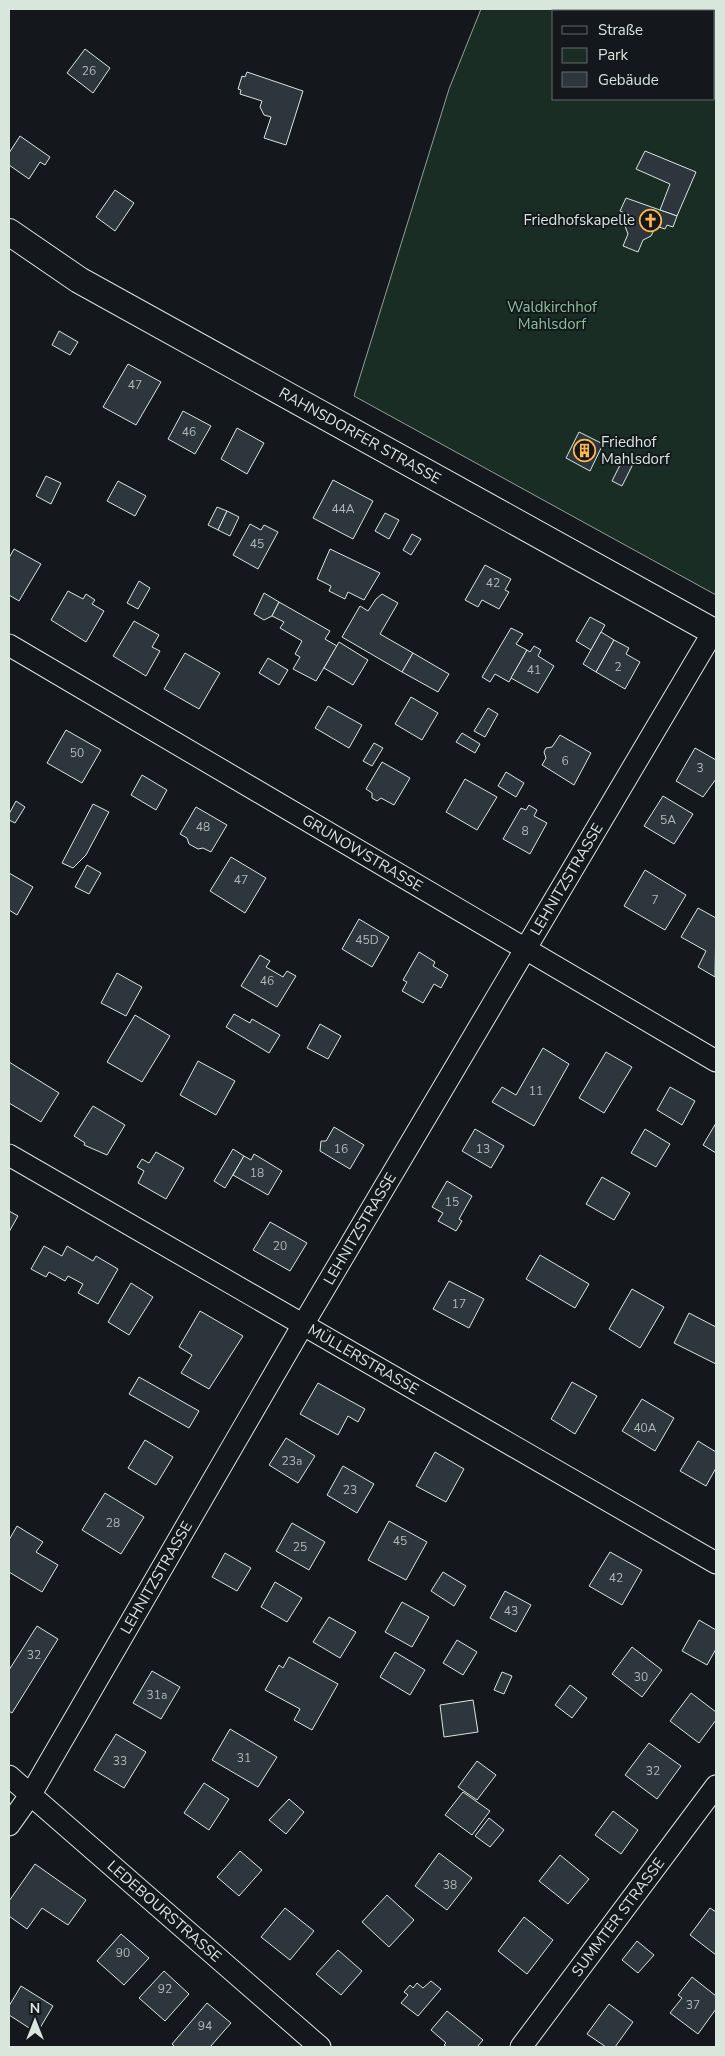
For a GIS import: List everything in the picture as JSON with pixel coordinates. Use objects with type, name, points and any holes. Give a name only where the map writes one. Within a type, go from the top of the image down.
[{"type":"street","name":"RAHNSDORFER STRASSE","points":[[9,232],[79,280],[714,632]]},
{"type":"street","name":"LEHNITZSTRASSE","points":[[9,1825],[31,1794],[304,1324],[714,632]]},
{"type":"street","name":"GRUNOWSTRASSE","points":[[9,646],[716,1061]]},
{"type":"street","name":"MÜLLERSTRASSE","points":[[9,1155],[716,1563]]},
{"type":"street","name":"LEDEBOURSTRASSE","points":[[9,1776],[320,2047]]},
{"type":"street","name":"SUMMTER STRASSE","points":[[521,2047],[716,1786]]},
{"type":"green space","name":"Waldkirchhof Mahlsdorf","points":[[481,9],[716,9],[716,595],[354,396],[449,89]]},
{"type":"building","points":[[85,49],[110,68],[93,93],[67,73]]},
{"type":"building","points":[[247,72],[303,91],[286,145],[264,138],[271,117],[264,115],[260,107],[262,101],[240,94],[241,90],[238,89],[242,76],[245,77]]},
{"type":"building","points":[[20,136],[50,157],[45,165],[40,162],[29,179],[9,165],[9,153]]},
{"type":"building","points":[[645,151],[696,172],[677,216],[660,210],[670,184],[636,169]]},
{"type":"building","points":[[115,190],[134,203],[115,231],[96,217]]},
{"type":"building","name":"Friedhofskapelle","points":[[626,198],[677,216],[673,227],[667,225],[665,229],[656,226],[651,236],[643,240],[638,252],[623,246],[628,234],[625,226],[629,215],[620,211]]},
{"type":"building","points":[[59,331],[78,342],[70,355],[52,345]]},
{"type":"building","points":[[128,364],[161,382],[136,425],[103,407]]},
{"type":"building","points":[[183,411],[211,426],[195,454],[168,439]]},
{"type":"building","points":[[237,428],[264,443],[247,474],[221,459]]},
{"type":"building","name":"Friedhof Mahlsdorf","points":[[579,432],[603,444],[590,471],[566,458]]},
{"type":"building","points":[[624,457],[634,462],[622,486],[612,481]]},
{"type":"building","points":[[46,476],[61,483],[51,504],[36,496]]},
{"type":"building","points":[[333,480],[373,501],[353,539],[313,518]]},
{"type":"building","points":[[118,481],[146,496],[135,516],[107,501]]},
{"type":"building","points":[[217,507],[227,511],[218,530],[208,525]]},
{"type":"building","points":[[227,511],[239,517],[230,536],[218,530]]},
{"type":"building","points":[[385,513],[399,520],[389,539],[375,531]]},
{"type":"building","points":[[250,524],[261,530],[264,525],[278,532],[258,569],[233,555]]},
{"type":"building","points":[[412,534],[421,539],[411,555],[403,550]]},
{"type":"building","points":[[14,549],[41,564],[19,601],[9,595],[9,558]]},
{"type":"building","points":[[330,549],[380,573],[364,600],[348,592],[345,599],[329,591],[331,586],[317,579]]},
{"type":"building","points":[[485,565],[511,579],[505,590],[509,592],[499,609],[482,600],[478,607],[465,600]]},
{"type":"building","points":[[139,581],[150,588],[138,609],[127,603]]},
{"type":"building","points":[[68,591],[83,599],[86,594],[95,600],[92,604],[104,611],[86,642],[51,620]]},
{"type":"building","points":[[264,593],[279,602],[272,616],[264,620],[254,614]]},
{"type":"building","points":[[382,594],[398,603],[380,634],[413,653],[402,672],[342,637],[360,606],[368,611]]},
{"type":"building","points":[[279,602],[330,631],[325,639],[337,646],[316,681],[293,669],[300,657],[295,654],[302,641],[280,628],[284,622],[272,616]]},
{"type":"building","points":[[590,617],[605,625],[591,650],[576,641]]},
{"type":"building","points":[[134,621],[159,635],[152,647],[160,651],[146,676],[113,656]]},
{"type":"building","points":[[511,628],[523,634],[516,644],[527,650],[509,682],[495,674],[490,682],[482,677]]},
{"type":"building","points":[[601,632],[614,640],[596,672],[583,664]]},
{"type":"building","points":[[614,640],[629,648],[626,654],[640,662],[625,689],[596,672]]},
{"type":"building","points":[[339,642],[368,660],[353,685],[324,668]]},
{"type":"building","points":[[534,646],[541,650],[538,656],[554,666],[538,693],[511,678],[527,650],[530,652]]},
{"type":"building","points":[[185,653],[220,673],[199,709],[164,689]]},
{"type":"building","points":[[413,653],[449,674],[438,692],[402,672]]},
{"type":"building","points":[[268,658],[288,670],[279,685],[259,673]]},
{"type":"building","points":[[411,697],[438,713],[422,740],[395,724]]},
{"type":"building","points":[[328,706],[362,725],[349,748],[315,728]]},
{"type":"building","points":[[488,708],[498,714],[485,737],[474,731]]},
{"type":"building","points":[[66,730],[101,750],[82,783],[47,763]]},
{"type":"building","points":[[462,733],[480,744],[475,753],[456,742]]},
{"type":"building","points":[[560,735],[591,753],[574,785],[542,765],[546,758],[544,752],[546,748],[552,747]]},
{"type":"building","points":[[374,743],[383,748],[372,766],[363,761]]},
{"type":"building","points":[[695,748],[716,760],[716,779],[703,797],[676,781]]},
{"type":"building","points":[[382,762],[410,778],[394,805],[381,798],[377,801],[372,798],[372,793],[366,789]]},
{"type":"building","points":[[506,772],[524,783],[516,797],[498,786]]},
{"type":"building","points":[[142,775],[167,790],[156,810],[131,795]]},
{"type":"building","points":[[465,779],[497,797],[477,830],[446,812]]},
{"type":"building","points":[[663,796],[693,814],[674,844],[644,826]]},
{"type":"building","points":[[16,801],[25,807],[15,823],[9,820],[9,814]]},
{"type":"building","points":[[93,804],[109,812],[86,855],[73,868],[62,863]]},
{"type":"building","points":[[529,805],[537,810],[534,816],[547,823],[530,854],[503,839],[521,808],[526,810]]},
{"type":"building","points":[[196,807],[227,825],[211,852],[203,848],[198,849],[189,844],[187,838],[180,834]]},
{"type":"building","points":[[231,857],[266,878],[245,913],[210,891]]},
{"type":"building","points":[[87,865],[101,873],[89,894],[75,887]]},
{"type":"building","points":[[645,870],[686,895],[665,930],[624,906]]},
{"type":"building","points":[[9,873],[33,887],[17,915],[9,910]]},
{"type":"building","points":[[698,908],[716,918],[715,977],[698,967],[706,951],[681,937]]},
{"type":"building","points":[[359,919],[389,937],[372,967],[342,949]]},
{"type":"building","points":[[419,952],[435,962],[433,966],[448,975],[441,988],[434,984],[423,1003],[402,991],[407,982],[403,980]]},
{"type":"building","points":[[260,955],[270,961],[266,967],[283,977],[287,971],[296,976],[277,1007],[241,986]]},
{"type":"building","points":[[117,973],[142,987],[126,1016],[101,1003]]},
{"type":"building","points":[[234,1014],[250,1023],[252,1019],[280,1035],[269,1053],[226,1027]]},
{"type":"building","points":[[135,1015],[170,1036],[142,1082],[107,1062]]},
{"type":"building","points":[[320,1024],[341,1036],[328,1059],[307,1048]]},
{"type":"building","points":[[543,1048],[569,1064],[534,1126],[492,1102],[502,1087],[516,1095]]},
{"type":"building","points":[[606,1052],[632,1067],[604,1113],[579,1098]]},
{"type":"building","points":[[198,1061],[235,1081],[216,1115],[180,1095]]},
{"type":"building","points":[[9,1062],[59,1093],[41,1122],[9,1103]]},
{"type":"building","points":[[670,1087],[695,1101],[682,1125],[657,1110]]},
{"type":"building","points":[[93,1106],[125,1125],[107,1155],[84,1145],[85,1143],[74,1136]]},
{"type":"building","points":[[716,1123],[716,1153],[703,1145]]},
{"type":"building","points":[[334,1127],[364,1145],[350,1169],[320,1151],[321,1141],[326,1141]]},
{"type":"building","points":[[475,1129],[504,1146],[491,1168],[462,1151]]},
{"type":"building","points":[[645,1129],[670,1144],[656,1167],[631,1153]]},
{"type":"building","points":[[233,1149],[244,1156],[225,1188],[214,1181]]},
{"type":"building","points":[[156,1152],[184,1168],[166,1199],[138,1183],[144,1171],[137,1167],[142,1159],[149,1163]]},
{"type":"building","points":[[254,1154],[282,1171],[268,1195],[233,1175],[244,1156],[251,1160]]},
{"type":"building","points":[[602,1177],[630,1193],[614,1220],[586,1204]]},
{"type":"building","points":[[447,1181],[472,1196],[459,1219],[462,1221],[456,1231],[438,1221],[443,1213],[432,1207]]},
{"type":"building","points":[[9,1211],[18,1216],[9,1232]]},
{"type":"building","points":[[270,1222],[307,1243],[290,1271],[253,1250]]},
{"type":"building","points":[[44,1246],[62,1256],[67,1246],[93,1261],[96,1256],[118,1269],[98,1304],[78,1293],[83,1284],[68,1276],[65,1281],[49,1272],[46,1277],[31,1269]]},
{"type":"building","points":[[540,1255],[589,1284],[575,1308],[526,1279]]},
{"type":"building","points":[[449,1281],[484,1299],[469,1328],[433,1309]]},
{"type":"building","points":[[131,1283],[153,1297],[129,1335],[108,1322]]},
{"type":"building","points":[[632,1289],[664,1307],[640,1348],[609,1329]]},
{"type":"building","points":[[200,1311],[243,1336],[209,1389],[181,1373],[192,1355],[179,1347]]},
{"type":"building","points":[[689,1313],[716,1327],[716,1364],[674,1343]]},
{"type":"building","points":[[139,1377],[199,1411],[189,1428],[129,1394]]},
{"type":"building","points":[[572,1382],[597,1396],[575,1434],[551,1419]]},
{"type":"building","points":[[318,1383],[365,1409],[358,1422],[348,1416],[338,1435],[300,1414]]},
{"type":"building","points":[[642,1399],[674,1418],[655,1451],[622,1431]]},
{"type":"building","points":[[286,1438],[315,1456],[298,1483],[269,1465]]},
{"type":"building","points":[[145,1440],[173,1457],[156,1485],[128,1468]]},
{"type":"building","points":[[698,1441],[716,1452],[716,1468],[706,1486],[680,1471]]},
{"type":"building","points":[[435,1452],[464,1469],[446,1502],[416,1486]]},
{"type":"building","points":[[343,1466],[374,1484],[357,1513],[327,1495]]},
{"type":"building","points":[[105,1493],[144,1517],[121,1554],[82,1530]]},
{"type":"building","points":[[389,1521],[427,1542],[406,1580],[368,1560]]},
{"type":"building","points":[[292,1523],[325,1542],[309,1570],[276,1551]]},
{"type":"building","points":[[17,1526],[43,1542],[36,1552],[58,1565],[42,1592],[9,1572],[9,1540]]},
{"type":"building","points":[[610,1552],[642,1570],[622,1605],[589,1586]]},
{"type":"building","points":[[225,1553],[251,1568],[237,1591],[212,1577]]},
{"type":"building","points":[[443,1572],[466,1586],[454,1606],[431,1591]]},
{"type":"building","points":[[275,1582],[302,1598],[287,1622],[261,1607]]},
{"type":"building","points":[[505,1591],[531,1605],[516,1632],[490,1618]]},
{"type":"building","points":[[402,1602],[429,1617],[412,1647],[385,1632]]},
{"type":"building","points":[[329,1617],[356,1632],[340,1658],[313,1642]]},
{"type":"building","points":[[699,1620],[716,1630],[716,1649],[707,1665],[682,1651]]},
{"type":"building","points":[[37,1626],[58,1639],[12,1713],[9,1711],[9,1670]]},
{"type":"building","points":[[457,1640],[477,1652],[463,1675],[443,1663]]},
{"type":"building","points":[[632,1647],[662,1670],[642,1697],[612,1674]]},
{"type":"building","points":[[395,1652],[425,1670],[410,1695],[380,1677]]},
{"type":"building","points":[[289,1657],[338,1684],[312,1730],[294,1720],[300,1709],[265,1690],[279,1665],[283,1668]]},
{"type":"building","points":[[152,1671],[180,1687],[161,1719],[133,1703]]},
{"type":"building","points":[[502,1672],[512,1676],[504,1694],[494,1690]]},
{"type":"building","points":[[570,1685],[587,1698],[572,1718],[555,1705]]},
{"type":"building","points":[[691,1693],[716,1712],[716,1720],[699,1743],[670,1721]]},
{"type":"building","points":[[473,1700],[478,1732],[444,1737],[440,1705]]},
{"type":"building","points":[[230,1729],[277,1757],[258,1787],[212,1760]]},
{"type":"building","points":[[116,1734],[146,1752],[124,1788],[94,1770]]},
{"type":"building","points":[[649,1743],[681,1766],[657,1799],[625,1775]]},
{"type":"building","points":[[477,1761],[496,1775],[477,1800],[458,1787]]},
{"type":"building","points":[[204,1783],[229,1799],[209,1830],[184,1813]]},
{"type":"building","points":[[463,1792],[490,1811],[472,1835],[445,1815]]},
{"type":"building","points":[[289,1799],[304,1812],[286,1834],[269,1820]]},
{"type":"building","points":[[613,1811],[638,1830],[621,1854],[595,1835]]},
{"type":"building","points":[[489,1818],[504,1830],[490,1847],[475,1836]]},
{"type":"building","points":[[240,1851],[262,1870],[239,1896],[217,1877]]},
{"type":"building","points":[[439,1853],[472,1878],[447,1910],[415,1886]]},
{"type":"building","points":[[560,1855],[589,1879],[568,1904],[539,1881]]},
{"type":"building","points":[[35,1864],[86,1900],[68,1925],[42,1908],[27,1929],[9,1916],[9,1901]]},
{"type":"building","points":[[387,1895],[414,1920],[389,1947],[362,1922]]},
{"type":"building","points":[[285,1908],[314,1931],[290,1960],[261,1937]]},
{"type":"building","points":[[710,1908],[716,1912],[716,1955],[690,1935]]},
{"type":"building","points":[[524,1917],[553,1940],[527,1974],[498,1951]]},
{"type":"building","points":[[121,1934],[149,1958],[124,1985],[97,1961]]},
{"type":"building","points":[[637,1941],[654,1955],[638,1973],[622,1960]]},
{"type":"building","points":[[338,1950],[362,1971],[341,1995],[316,1974]]},
{"type":"building","points":[[164,1971],[189,1994],[165,2021],[139,1998]]},
{"type":"building","points":[[692,1977],[716,1996],[716,2009],[698,2034],[670,2013],[682,1998],[678,1995]]},
{"type":"building","points":[[431,1981],[441,1989],[418,2016],[401,2003],[408,1995],[404,1992],[410,1985],[413,1988],[417,1983],[423,1988]]},
{"type":"building","points":[[21,1986],[53,2006],[37,2033],[9,2015],[9,2006]]},
{"type":"building","points":[[207,2003],[231,2023],[210,2047],[175,2047],[172,2044]]},
{"type":"building","points":[[609,2004],[633,2022],[615,2047],[606,2047],[587,2034]]},
{"type":"building","points":[[447,2011],[483,2040],[477,2047],[447,2047],[444,2045],[446,2043],[431,2030]]},
{"type":"place","name":"Friedhofskapelle","points":[[651,220]]},
{"type":"place","name":"Friedhof Mahlsdorf","points":[[585,451]]}]
